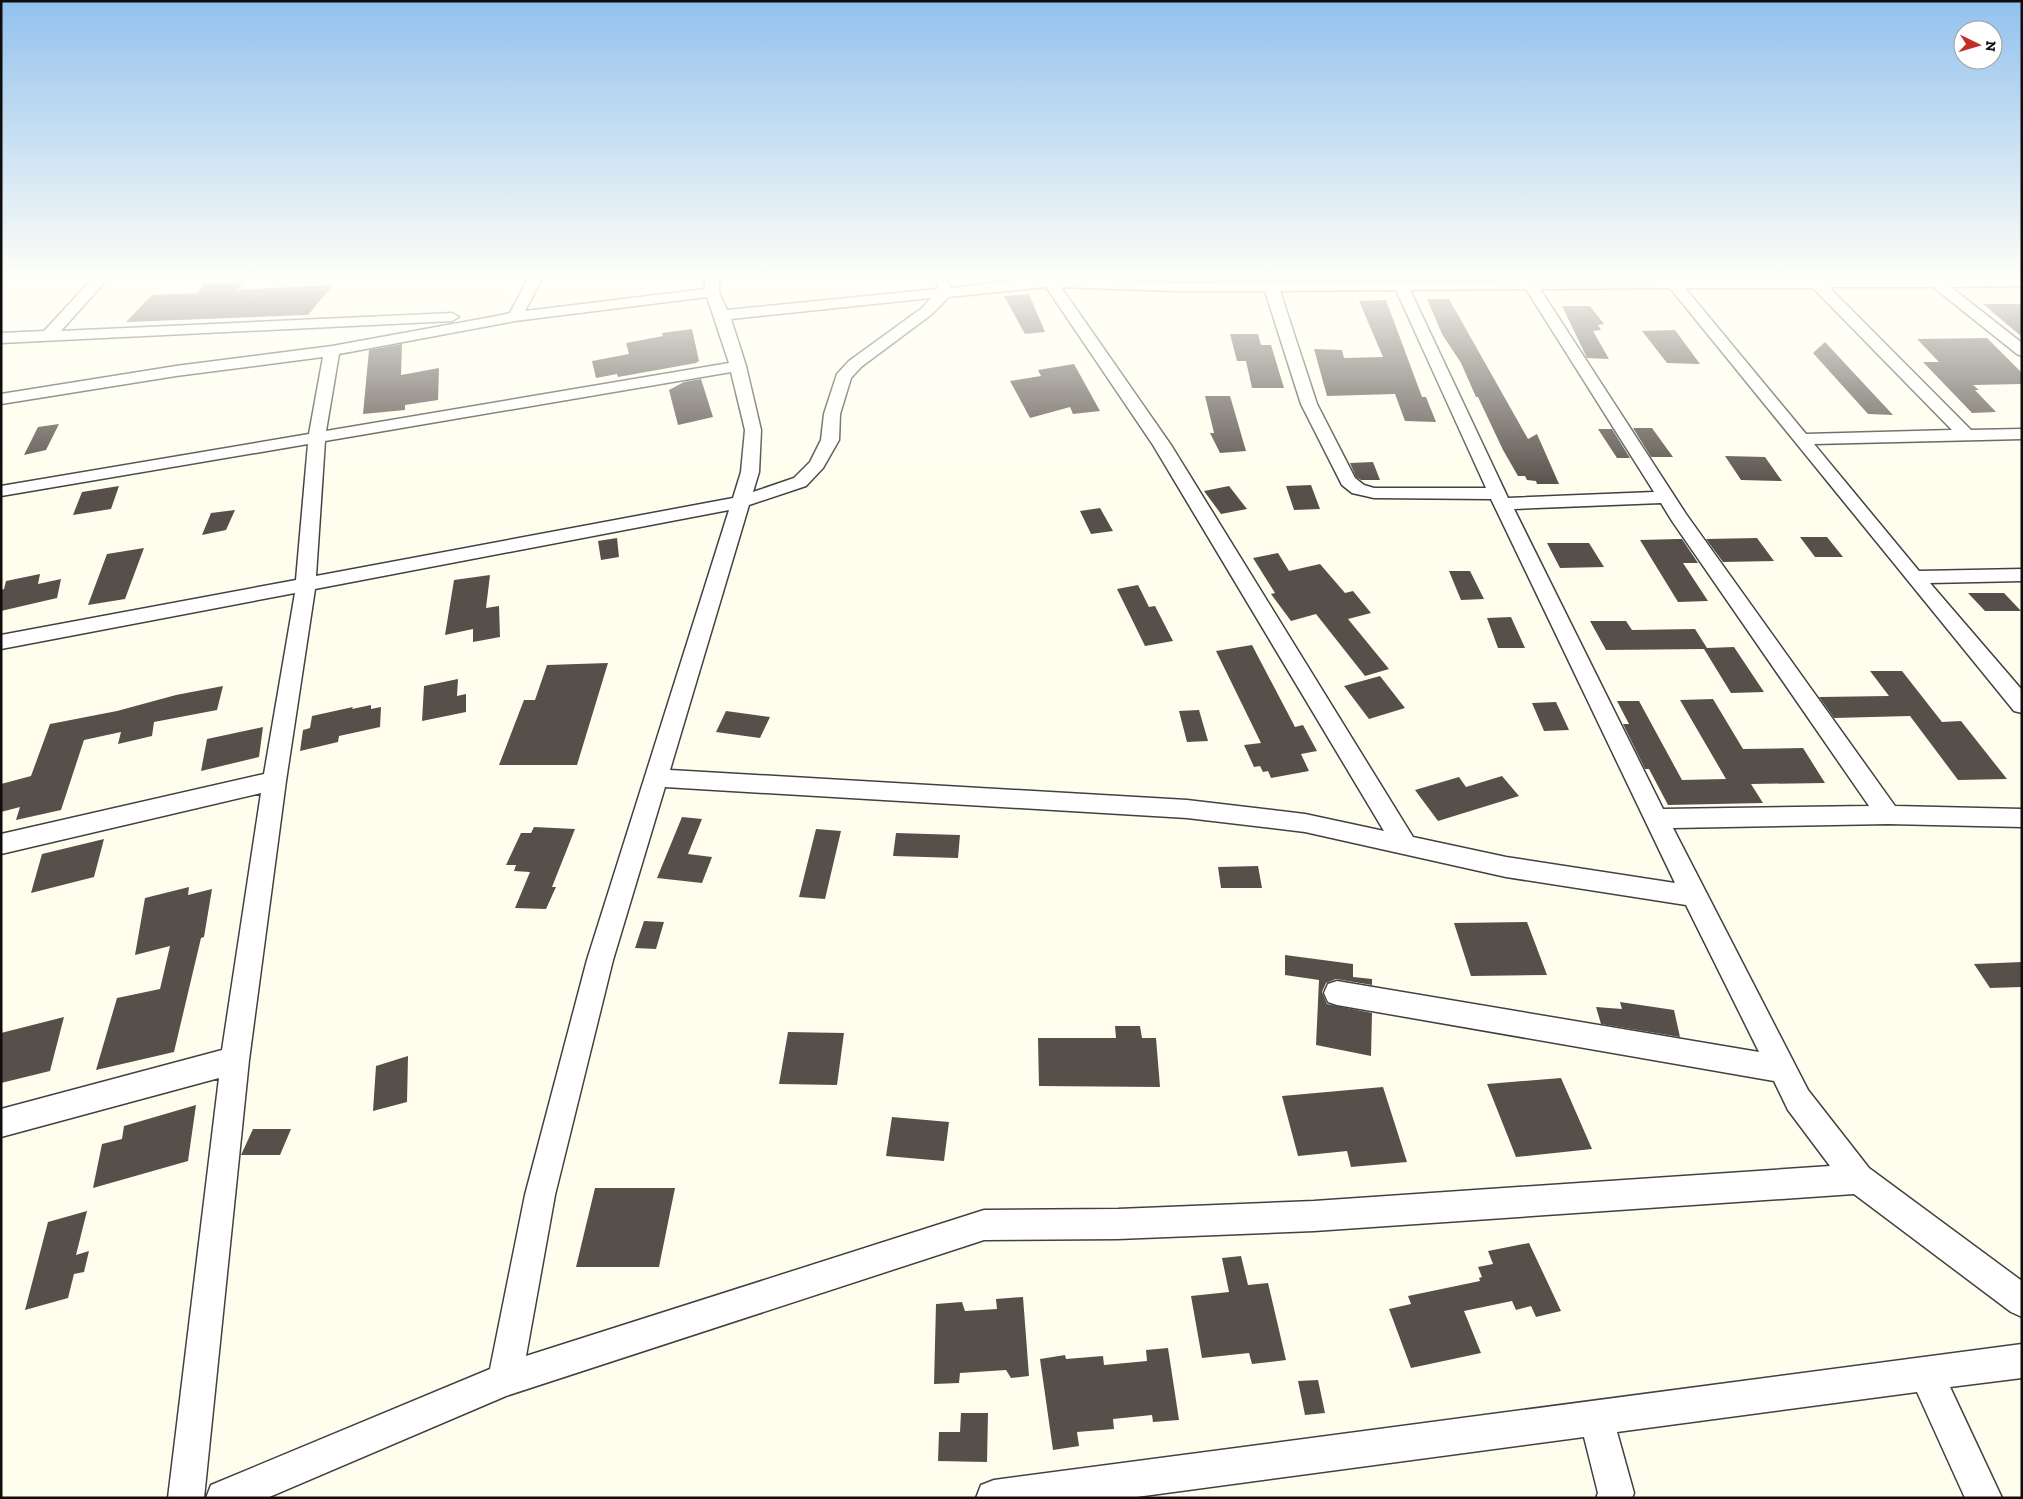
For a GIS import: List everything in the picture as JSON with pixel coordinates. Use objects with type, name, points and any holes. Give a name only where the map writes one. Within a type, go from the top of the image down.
[{"type":"street","points":[[1,399],[176,371],[354,347]]},
{"type":"street","points":[[505,1380],[542,1186],[600,960],[750,472],[754,430],[732,347]]},
{"type":"street","points":[[1,642],[306,582],[740,502],[800,482],[817,464],[830,440],[832,414],[843,377],[878,347]]},
{"type":"street","points":[[1095,347],[1162,444],[1406,846]]},
{"type":"street","points":[[1290,347],[1308,404],[1348,482],[1358,489],[1374,493],[1500,499],[1666,497]]},
{"type":"street","points":[[1429,347],[1500,499],[1694,896],[1780,1069],[1798,1100],[1858,1179],[2015,1290]]},
{"type":"street","points":[[1570,347],[1666,497],[1888,815]]},
{"type":"street","points":[[1725,347],[2022,705]]},
{"type":"street","points":[[1879,347],[1965,434]]},
{"type":"street","points":[[186,1498],[235,1060],[274,781],[306,582],[317,436],[332,351]]},
{"type":"street","points":[[1,491],[738,366]]},
{"type":"street","points":[[1801,439],[2022,434]]},
{"type":"street","points":[[1914,577],[2022,575]]},
{"type":"street","points":[[657,778],[1187,809],[1305,823],[1506,867],[1694,896]]},
{"type":"street","points":[[1,844],[274,781]]},
{"type":"street","points":[[1657,818],[1888,815],[2022,818]]},
{"type":"street","points":[[1336,993],[1780,1069]]},
{"type":"street","points":[[1,1123],[235,1060]]},
{"type":"street","points":[[224,1498],[505,1380],[984,1225],[1118,1224],[1314,1216],[1858,1179]]},
{"type":"street","points":[[1010,1496],[2022,1361]]},
{"type":"street","points":[[1926,1374],[1984,1498]]},
{"type":"street","points":[[1596,1417],[1616,1493],[1614,1498]]},
{"type":"building","points":[[402,347],[401,375],[439,368],[438,400],[405,405],[405,410],[363,414],[369,350]]},
{"type":"building","points":[[627,347],[696,347],[699,361],[618,377],[617,374],[596,378],[592,361],[629,354]]},
{"type":"building","points":[[1233,347],[1272,347],[1284,388],[1252,388],[1246,361],[1237,361]]},
{"type":"building","points":[[1379,347],[1403,347],[1422,397],[1426,397],[1436,422],[1405,421],[1395,394],[1327,396],[1314,349],[1342,350],[1344,358],[1383,357]]},
{"type":"building","points":[[1450,347],[1476,347],[1528,439],[1537,434],[1559,484],[1537,484],[1536,481],[1527,480],[1525,476],[1518,476],[1503,450],[1478,397],[1476,397],[1461,363]]},
{"type":"building","points":[[1582,347],[1602,347],[1609,359],[1587,358]]},
{"type":"building","points":[[1654,347],[1687,347],[1700,364],[1667,363]]},
{"type":"building","points":[[1820,347],[1830,347],[1893,415],[1868,414],[1813,353]]},
{"type":"building","points":[[1925,347],[1996,347],[2022,373],[2022,384],[1973,385],[1979,390],[1975,390],[1996,412],[1972,413],[1923,362],[1939,362]]},
{"type":"building","points":[[1074,364],[1100,411],[1073,414],[1070,407],[1030,418],[1010,381],[1041,376],[1038,370]]},
{"type":"building","points":[[701,379],[713,417],[678,425],[669,390],[684,382]]},
{"type":"building","points":[[1205,396],[1230,396],[1246,451],[1220,453],[1210,433],[1214,433]]},
{"type":"building","points":[[59,424],[46,450],[24,455],[38,427]]},
{"type":"building","points":[[1633,428],[1652,428],[1673,457],[1651,457]]},
{"type":"building","points":[[1598,429],[1612,429],[1630,458],[1617,458]]},
{"type":"building","points":[[1725,456],[1765,457],[1782,481],[1741,480]]},
{"type":"building","points":[[1373,462],[1380,480],[1361,480],[1356,477],[1350,463]]},
{"type":"building","points":[[1311,485],[1320,509],[1294,510],[1286,486]]},
{"type":"building","points":[[119,486],[111,509],[73,515],[82,492]]},
{"type":"building","points":[[1229,486],[1247,509],[1221,514],[1204,491]]},
{"type":"building","points":[[1100,508],[1113,531],[1091,534],[1080,511]]},
{"type":"building","points":[[235,510],[226,530],[202,535],[211,513]]},
{"type":"building","points":[[1800,537],[1827,537],[1843,557],[1815,557]]},
{"type":"building","points":[[617,538],[619,557],[601,560],[598,541]]},
{"type":"building","points":[[1757,538],[1774,561],[1723,562],[1706,539]]},
{"type":"building","points":[[1682,539],[1698,563],[1683,563],[1708,601],[1678,602],[1640,540]]},
{"type":"building","points":[[1547,543],[1589,543],[1604,567],[1560,568]]},
{"type":"building","points":[[144,548],[125,599],[88,605],[107,554]]},
{"type":"building","points":[[1278,553],[1289,571],[1320,564],[1345,593],[1353,591],[1371,613],[1348,619],[1389,669],[1365,676],[1316,614],[1291,621],[1271,594],[1275,593],[1253,558]]},
{"type":"building","points":[[1449,571],[1470,571],[1484,599],[1461,600]]},
{"type":"building","points":[[40,574],[38,584],[61,579],[57,598],[1,611],[1,590],[4,589],[6,581]]},
{"type":"building","points":[[490,575],[486,608],[499,606],[500,637],[473,642],[473,629],[445,635],[454,580]]},
{"type":"building","points":[[1138,585],[1149,607],[1155,606],[1173,641],[1145,646],[1117,589]]},
{"type":"building","points":[[1968,593],[2004,593],[2021,611],[1985,611]]},
{"type":"building","points":[[1511,617],[1525,648],[1498,648],[1487,618]]},
{"type":"building","points":[[1590,621],[1626,621],[1632,630],[1695,629],[1707,648],[1734,647],[1764,692],[1731,693],[1704,649],[1606,650]]},
{"type":"building","points":[[1252,645],[1295,727],[1303,725],[1317,751],[1301,754],[1309,771],[1271,778],[1268,771],[1263,772],[1260,766],[1254,767],[1244,745],[1261,743],[1216,651]]},
{"type":"building","points":[[608,663],[577,765],[499,765],[524,700],[535,700],[547,665]]},
{"type":"building","points":[[1870,671],[1902,671],[1942,722],[1961,721],[2007,779],[1958,780],[1910,716],[1834,718],[1819,697],[1889,696]]},
{"type":"building","points":[[1380,676],[1405,708],[1369,719],[1344,686]]},
{"type":"building","points":[[458,679],[457,696],[466,694],[466,712],[422,721],[424,686]]},
{"type":"building","points":[[223,686],[217,710],[154,722],[152,736],[118,744],[121,732],[84,740],[61,810],[16,820],[20,807],[1,812],[1,784],[31,776],[50,724],[117,711],[176,695]]},
{"type":"building","points":[[1713,699],[1743,749],[1803,748],[1825,783],[1751,784],[1763,803],[1668,805],[1649,769],[1645,769],[1623,724],[1629,724],[1617,701],[1639,701],[1682,780],[1726,779],[1680,700]]},
{"type":"building","points":[[1556,702],[1569,730],[1544,731],[1532,703]]},
{"type":"building","points":[[371,705],[371,709],[381,707],[380,727],[339,736],[338,742],[300,751],[303,730],[310,728],[312,716]]},
{"type":"building","points":[[1199,710],[1208,741],[1187,742],[1179,711]]},
{"type":"building","points":[[726,711],[770,717],[760,738],[716,732]]},
{"type":"building","points":[[263,727],[259,757],[201,771],[207,739]]},
{"type":"building","points":[[1502,776],[1519,796],[1438,821],[1415,790],[1459,777],[1466,787]]},
{"type":"building","points":[[682,817],[702,819],[688,854],[712,857],[702,883],[657,878]]},
{"type":"building","points":[[534,827],[575,829],[552,887],[556,887],[546,909],[515,908],[530,872],[514,871],[516,865],[506,865],[521,833],[531,833]]},
{"type":"building","points":[[816,829],[841,831],[825,899],[799,897]]},
{"type":"building","points":[[896,833],[960,835],[958,858],[893,856]]},
{"type":"building","points":[[104,839],[94,877],[31,893],[42,854]]},
{"type":"building","points":[[1258,866],[1262,888],[1221,888],[1218,867]]},
{"type":"building","points":[[189,887],[188,895],[212,889],[204,937],[201,938],[174,1052],[96,1070],[117,998],[160,989],[170,946],[135,955],[145,898]]},
{"type":"building","points":[[644,921],[664,922],[656,949],[635,948]]},
{"type":"building","points":[[1527,922],[1547,975],[1471,976],[1454,923]]},
{"type":"building","points":[[1285,955],[1353,964],[1353,977],[1372,979],[1372,985],[1336,979],[1326,983],[1322,992],[1327,1004],[1372,1013],[1371,1056],[1316,1045],[1319,980],[1285,975]]},
{"type":"building","points":[[2022,962],[2022,987],[1990,988],[1974,964]]},
{"type":"building","points":[[1620,1002],[1674,1010],[1680,1037],[1601,1024],[1596,1007],[1622,1009]]},
{"type":"building","points":[[64,1017],[50,1071],[1,1083],[1,1033]]},
{"type":"building","points":[[1115,1026],[1140,1026],[1142,1038],[1156,1038],[1160,1087],[1039,1086],[1038,1038],[1116,1038]]},
{"type":"building","points":[[788,1032],[844,1033],[837,1085],[779,1084]]},
{"type":"building","points":[[408,1056],[407,1102],[373,1111],[376,1066]]},
{"type":"building","points":[[1561,1078],[1592,1149],[1516,1157],[1487,1084]]},
{"type":"building","points":[[1383,1087],[1407,1162],[1351,1167],[1347,1151],[1298,1156],[1282,1096]]},
{"type":"building","points":[[196,1105],[188,1161],[93,1188],[102,1144],[122,1139],[124,1126]]},
{"type":"building","points":[[892,1117],[949,1122],[944,1161],[886,1156]]},
{"type":"building","points":[[253,1129],[291,1129],[280,1155],[241,1155]]},
{"type":"building","points":[[595,1188],[675,1188],[659,1267],[576,1267]]},
{"type":"building","points":[[87,1211],[76,1255],[89,1251],[84,1272],[74,1274],[68,1298],[25,1310],[48,1222]]},
{"type":"building","points":[[1529,1243],[1561,1311],[1536,1317],[1531,1306],[1516,1310],[1512,1301],[1464,1311],[1481,1353],[1411,1368],[1389,1309],[1411,1304],[1408,1296],[1480,1281],[1479,1278],[1482,1277],[1478,1267],[1493,1264],[1488,1251]]},
{"type":"building","points":[[1241,1256],[1248,1285],[1268,1283],[1286,1360],[1252,1364],[1249,1353],[1202,1358],[1191,1296],[1229,1292],[1222,1258]]},
{"type":"building","points":[[1023,1297],[1029,1376],[1011,1378],[1006,1370],[960,1373],[959,1383],[934,1384],[936,1304],[962,1302],[965,1311],[997,1309],[996,1299]]},
{"type":"building","points":[[1168,1348],[1179,1420],[1153,1422],[1152,1415],[1113,1419],[1114,1429],[1077,1432],[1079,1446],[1053,1450],[1040,1359],[1065,1355],[1066,1359],[1103,1356],[1104,1365],[1147,1361],[1146,1350]]},
{"type":"building","points":[[1318,1380],[1325,1413],[1305,1415],[1298,1381]]},
{"type":"building","points":[[961,1413],[988,1413],[987,1462],[938,1461],[939,1432],[960,1432]]}]
